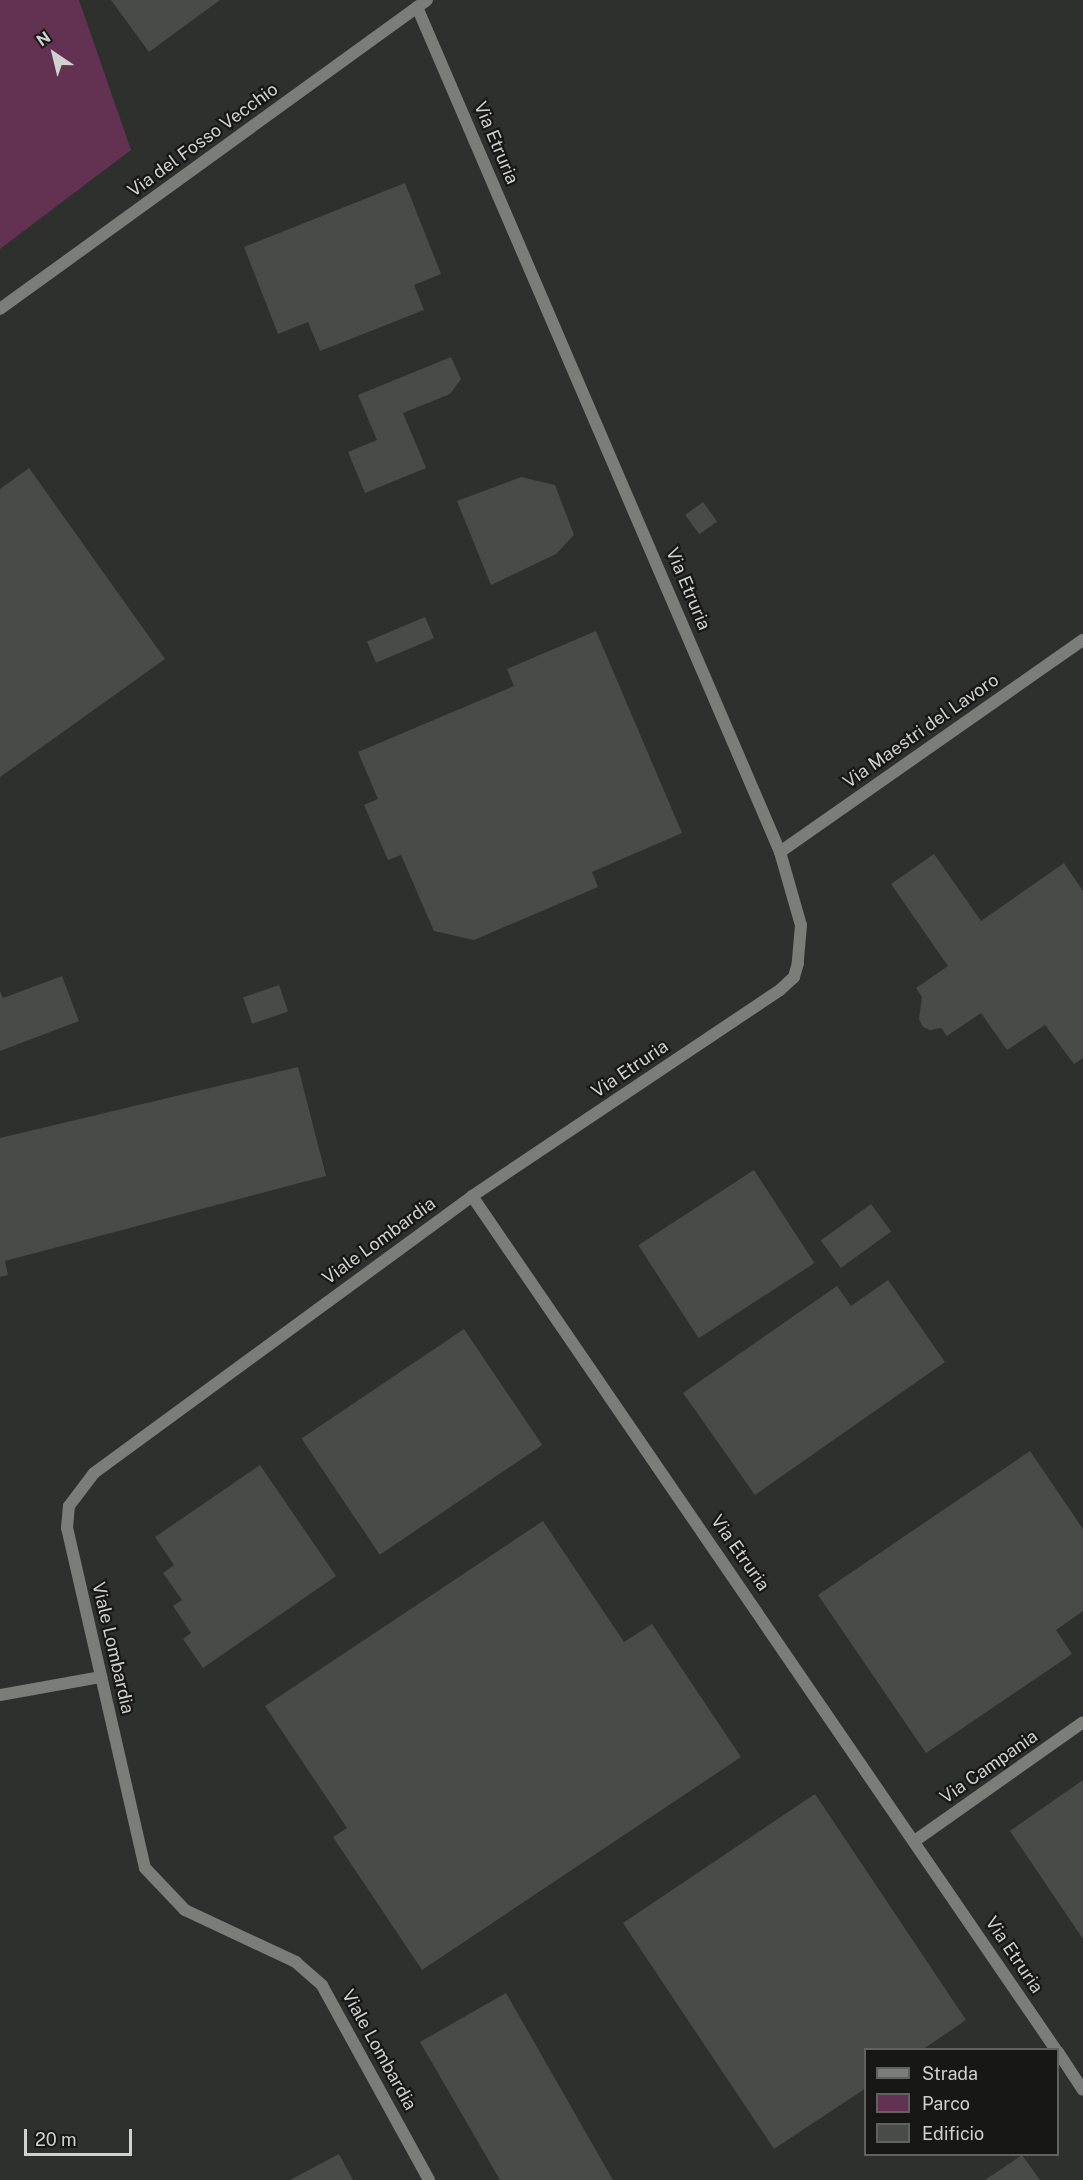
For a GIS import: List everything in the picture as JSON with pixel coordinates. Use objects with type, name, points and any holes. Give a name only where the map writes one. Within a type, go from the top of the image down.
[{"type":"street","name":"Via del Fosso Vecchio","points":[[0,309],[422,4]]},
{"type":"street","name":"Via Etruria","points":[[422,4],[780,852],[801,925],[802,944],[794,977],[763,1002],[472,1196],[916,1840],[1055,2048]]},
{"type":"street","name":"Via Maestri del Lavoro","points":[[780,852],[1083,640]]},
{"type":"street","name":"Viale Lombardia","points":[[429,2180],[322,1985],[296,1962],[185,1910],[145,1868],[67,1528],[69,1506],[79,1489],[144,1434],[472,1196]]},
{"type":"street","points":[[0,1695],[100,1677]]},
{"type":"street","name":"Via Campania","points":[[916,1840],[1083,1722]]},
{"type":"street","name":"Via Etruria","points":[[1059,2054],[1083,2090]]},
{"type":"green space","points":[[0,0],[79,0],[131,150],[0,249]]},
{"type":"building","points":[[111,0],[220,0],[149,52]]},
{"type":"building","points":[[405,183],[441,274],[414,285],[424,310],[320,351],[308,322],[278,334],[244,247]]},
{"type":"building","points":[[451,357],[461,379],[450,394],[403,413],[426,468],[365,493],[348,452],[377,440],[358,395]]},
{"type":"building","points":[[29,468],[165,659],[0,777],[0,489]]},
{"type":"building","points":[[521,477],[555,485],[574,535],[556,554],[491,585],[457,501]]},
{"type":"building","points":[[703,502],[717,521],[699,534],[685,515]]},
{"type":"building","points":[[425,617],[434,638],[376,663],[367,642]]},
{"type":"building","points":[[596,631],[682,833],[592,872],[598,887],[474,940],[434,931],[401,855],[388,860],[364,805],[378,799],[358,752],[514,686],[507,669]]},
{"type":"building","points":[[934,854],[981,921],[1064,863],[1083,891],[1083,1058],[1074,1064],[1045,1025],[1007,1050],[981,1013],[947,1036],[941,1028],[930,1030],[923,1027],[919,1019],[922,997],[916,988],[948,966],[891,884]]},
{"type":"building","points":[[62,976],[79,1021],[0,1051],[0,991],[3,998]]},
{"type":"building","points":[[279,985],[288,1011],[252,1024],[243,997]]},
{"type":"building","points":[[298,1067],[326,1176],[5,1261],[8,1275],[0,1277],[0,1138]]},
{"type":"building","points":[[754,1170],[814,1263],[699,1338],[638,1245]]},
{"type":"building","points":[[871,1204],[891,1232],[841,1268],[821,1240]]},
{"type":"building","points":[[888,1280],[945,1362],[755,1495],[683,1393],[837,1286],[851,1306]]},
{"type":"building","points":[[464,1329],[542,1445],[380,1555],[302,1439]]},
{"type":"building","points":[[1030,1451],[1083,1529],[1083,1611],[1056,1630],[1072,1654],[926,1753],[818,1595]]},
{"type":"building","points":[[260,1465],[336,1576],[203,1668],[183,1639],[191,1633],[173,1606],[182,1600],[163,1573],[174,1565],[155,1537]]},
{"type":"building","points":[[543,1521],[624,1642],[652,1624],[741,1757],[422,1970],[333,1837],[347,1828],[265,1706]]},
{"type":"building","points":[[1083,1780],[1083,1939],[1010,1831]]},
{"type":"building","points":[[815,1794],[966,2020],[925,2048],[864,2048],[864,2089],[774,2149],[623,1923]]},
{"type":"building","points":[[506,1993],[613,2180],[500,2180],[420,2042]]},
{"type":"building","points":[[339,2154],[353,2180],[290,2180]]},
{"type":"building","points":[[1023,2156],[1040,2180],[985,2180]]}]
